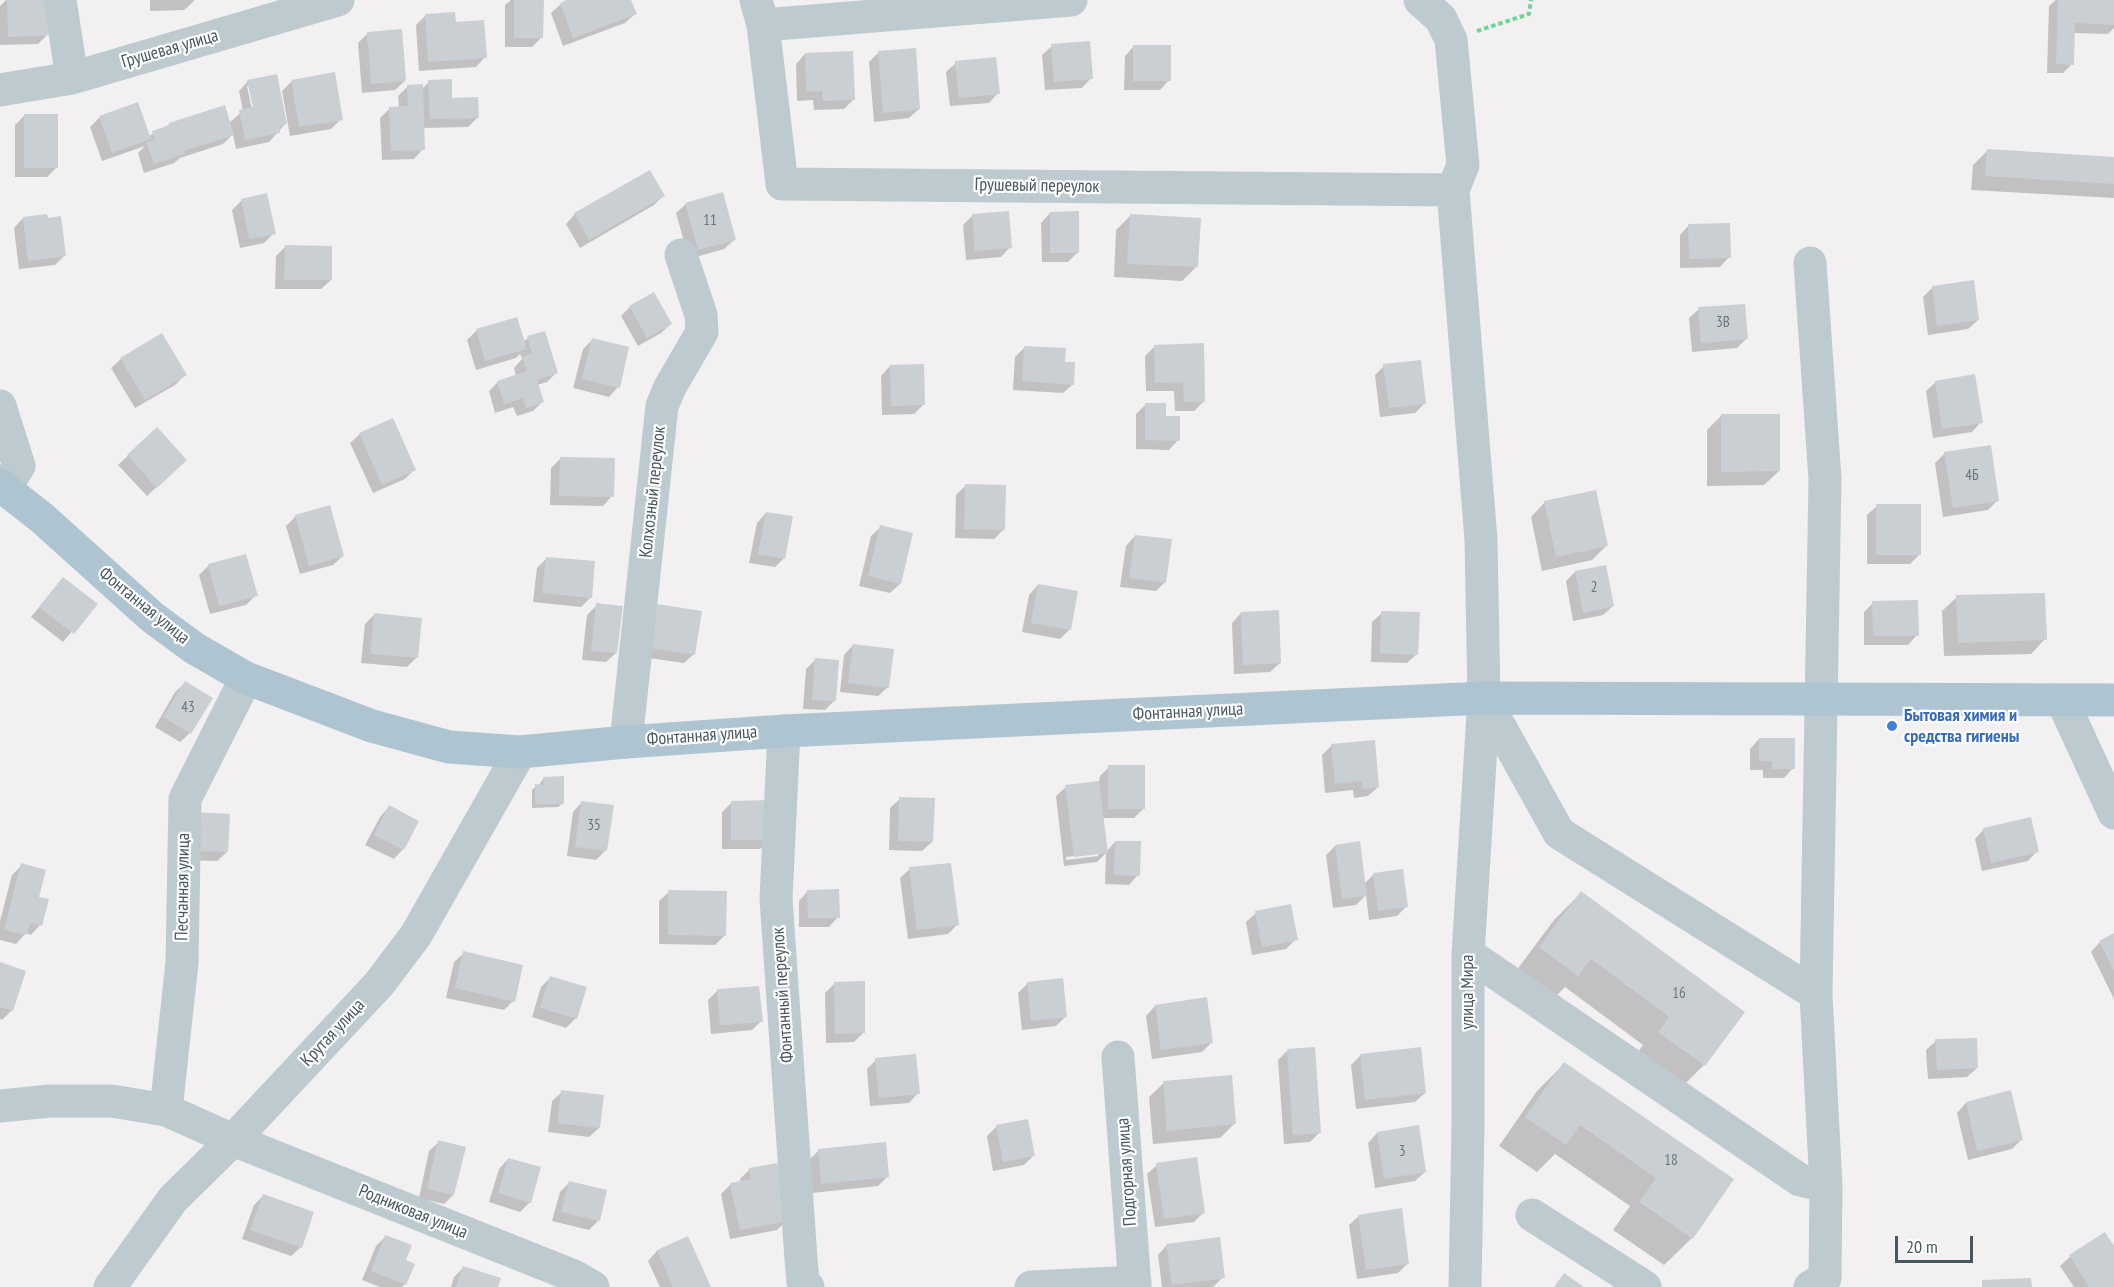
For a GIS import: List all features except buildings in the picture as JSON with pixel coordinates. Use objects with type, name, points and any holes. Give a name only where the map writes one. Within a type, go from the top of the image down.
[{"type":"main road","name":"Фонтанная улица","points":[[2,486],[42,518],[152,617],[194,648],[246,678],[381,729],[449,747],[520,752],[784,731],[1484,698],[2114,700]]},
{"type":"street","points":[[60,0],[72,78]]},
{"type":"street","name":"Грушевая улица","points":[[0,90],[72,78],[338,0]]},
{"type":"street","points":[[759,12],[1071,0]]},
{"type":"street","points":[[1420,0],[1441,19],[1450,40],[1463,165],[1453,190]]},
{"type":"street","name":"Грушевый переулок","points":[[759,12],[782,184],[1453,190]]},
{"type":"street","name":"улица Мира","points":[[1453,190],[1481,540],[1484,698],[1468,954],[1465,1287]]},
{"type":"street","name":"Колхозный переулок","points":[[626,742],[662,406],[670,387],[702,332],[701,315],[681,255]]},
{"type":"street","points":[[1810,263],[1826,479],[1816,994],[1826,1186],[1825,1278],[1810,1287]]},
{"type":"street","points":[[0,406],[20,466],[2,486]]},
{"type":"street","name":"Песчанная улица","points":[[166,1110],[182,962],[185,799],[246,678]]},
{"type":"street","points":[[1484,698],[1559,833],[1816,994]]},
{"type":"street","points":[[2062,700],[2114,813]]},
{"type":"street","name":"Фонтанный переулок","points":[[784,731],[776,899],[804,1273]]},
{"type":"street","name":"Крутая улица","points":[[110,1287],[173,1199],[233,1140],[385,976],[416,935],[520,752]]},
{"type":"street","points":[[1468,954],[1800,1180],[1826,1186]]},
{"type":"street","name":"Подгорная улица","points":[[1118,1057],[1135,1284]]},
{"type":"street","points":[[0,1106],[50,1101],[112,1101],[166,1110],[233,1140]]},
{"type":"street","name":"Родниковая улица","points":[[233,1140],[574,1276],[592,1287]]},
{"type":"street","points":[[1532,1215],[1645,1287]]},
{"type":"street","points":[[1030,1287],[1135,1284]]},
{"type":"path","points":[[1450,40],[1529,14],[1531,0]]},
{"type":"place","name":"Бытовая химия и средства гигиены","points":[[1892,726]]}]
